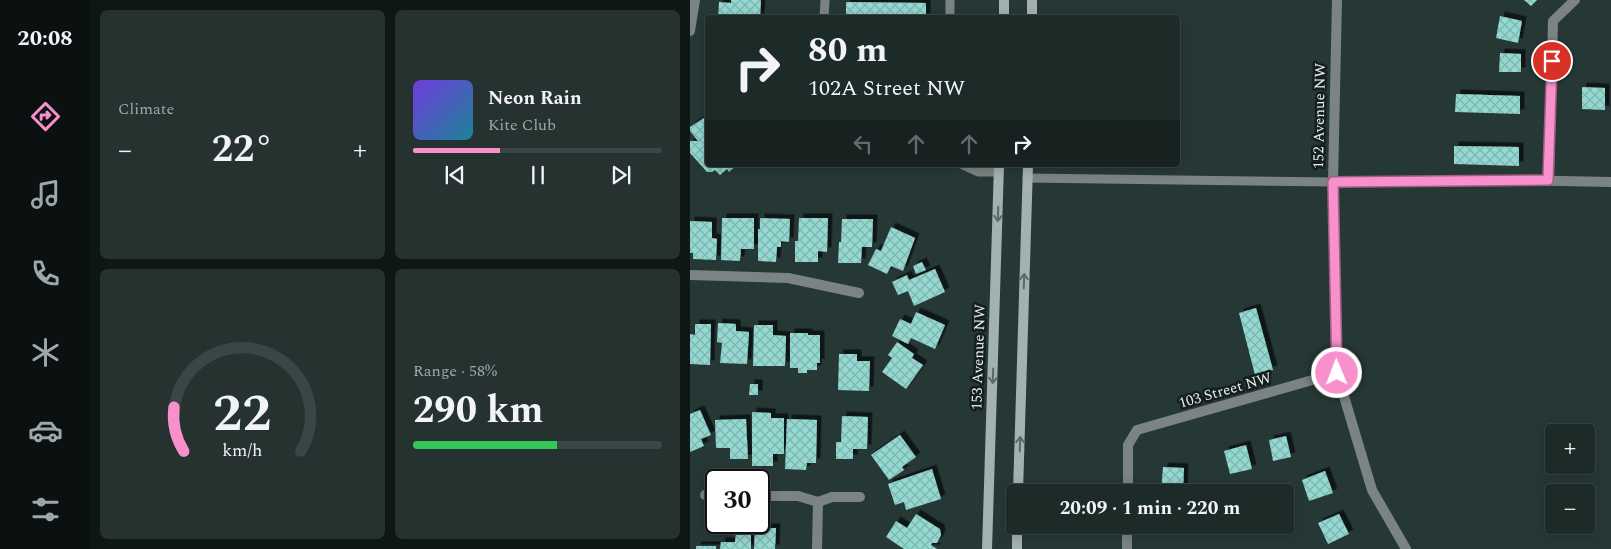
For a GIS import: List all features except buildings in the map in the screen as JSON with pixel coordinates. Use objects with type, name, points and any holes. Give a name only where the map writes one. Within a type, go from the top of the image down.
[{"type":"main road","points":[[1004,0],[1004,15]]},
{"type":"main road","points":[[1032,0],[1032,15]]},
{"type":"main road","points":[[1018,484],[1028,167]]},
{"type":"main road","name":"153 Avenue NW","points":[[987,549],[999,169]]},
{"type":"main road","points":[[1017,534],[1017,549]]},
{"type":"street","points":[[690,31],[694,0]]},
{"type":"street","name":"152 Avenue NW","points":[[1337,0],[1333,182],[1337,373],[1372,490],[1406,549]]},
{"type":"street","points":[[1548,180],[1553,21],[1575,0]]},
{"type":"street","points":[[1333,182],[1548,180],[1611,182]]},
{"type":"street","points":[[690,276],[788,278],[858,293]]},
{"type":"street","name":"103 Street NW","points":[[1128,484],[1128,445],[1137,430],[1337,373]]},
{"type":"street","points":[[770,496],[798,496],[818,502],[832,497],[860,497]]},
{"type":"street","points":[[817,549],[818,502]]},
{"type":"street","points":[[1128,534],[1128,549]]},
{"type":"lane","points":[[824,15],[825,0]]},
{"type":"lane","points":[[950,0],[950,15]]},
{"type":"lane","points":[[967,167],[978,172],[999,169]]},
{"type":"lane","points":[[1027,178],[1333,182]]},
{"type":"route","points":[[1337,373],[1333,182],[1548,180],[1552,61]]}]
